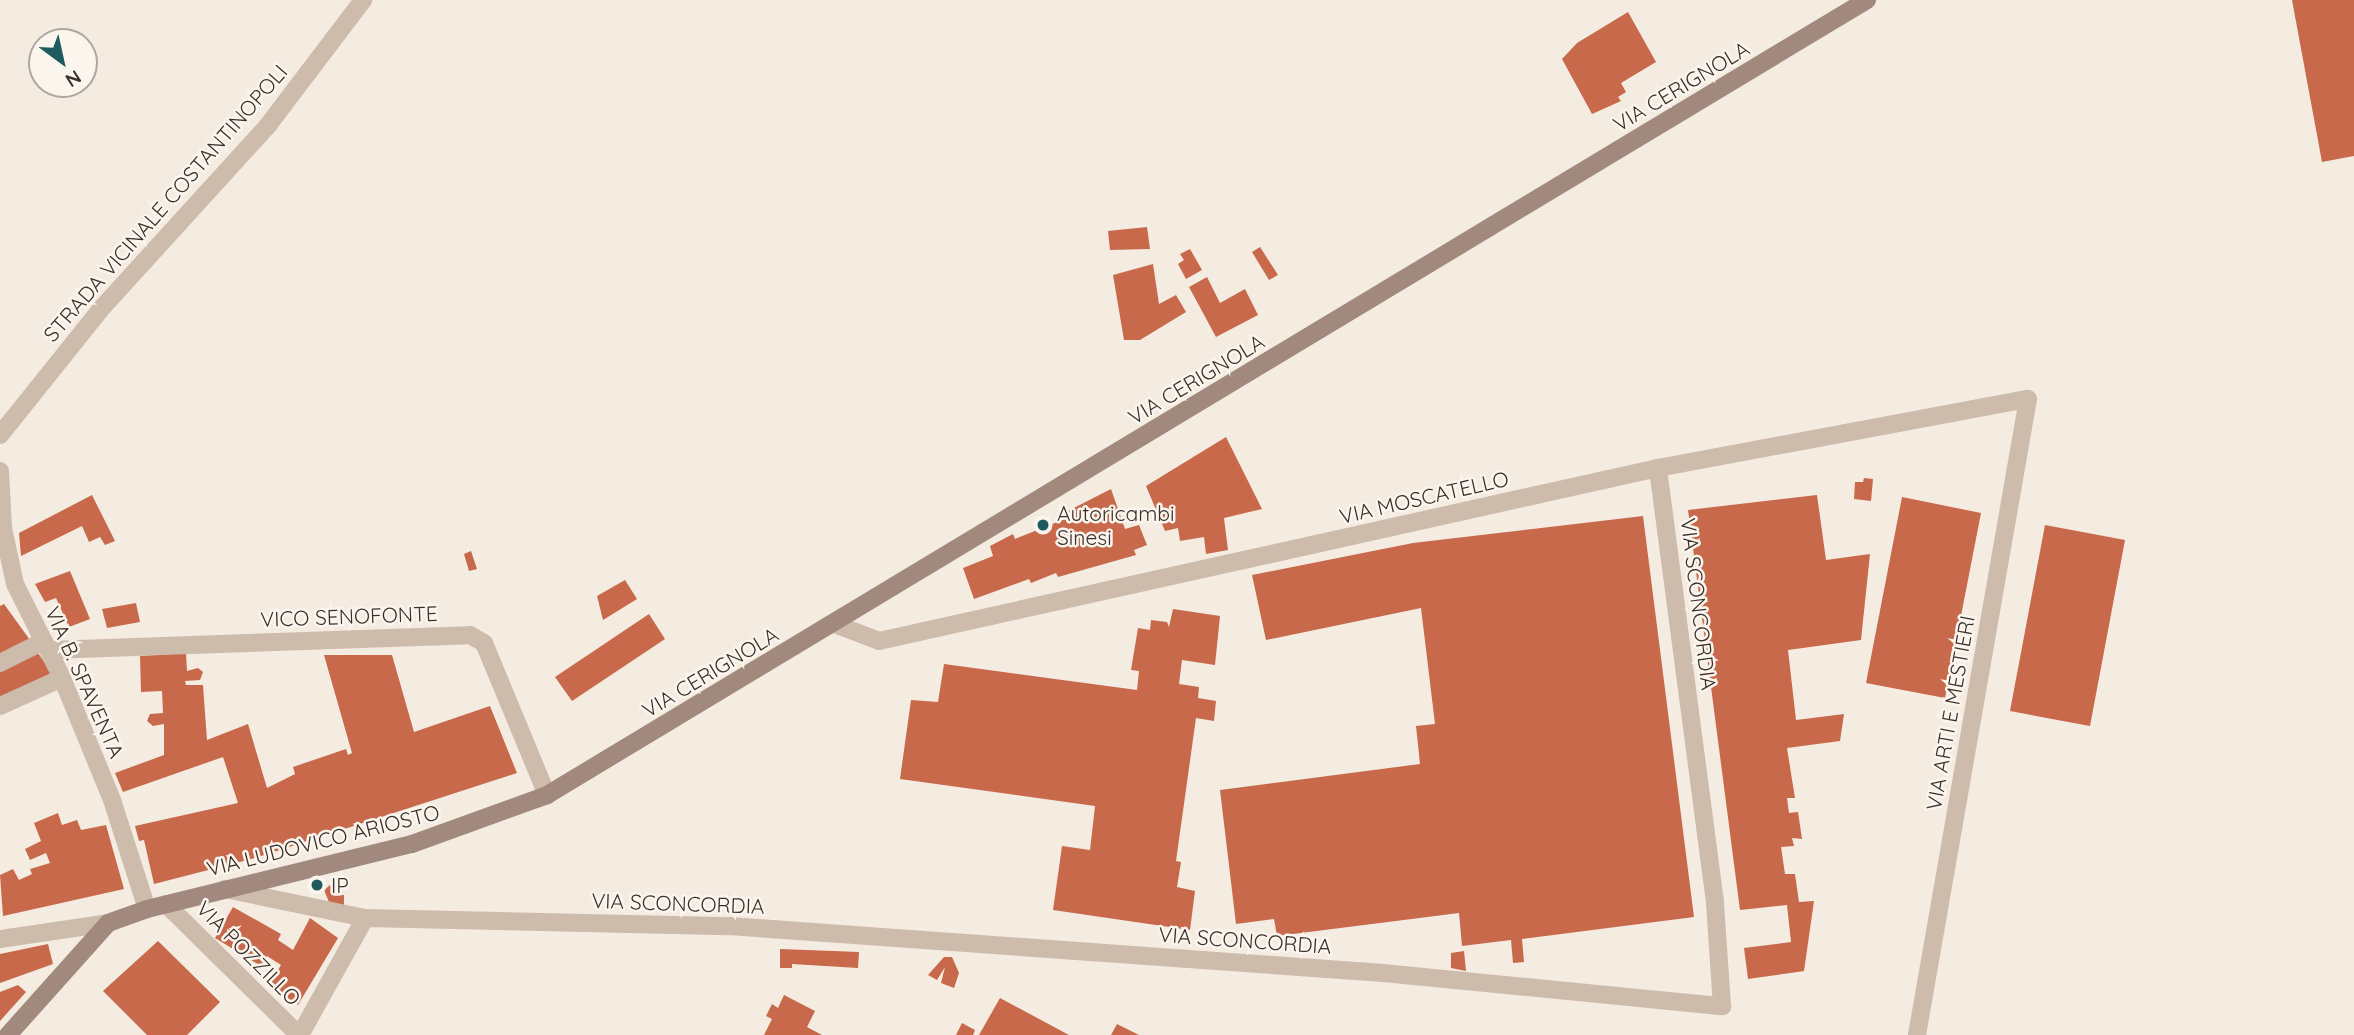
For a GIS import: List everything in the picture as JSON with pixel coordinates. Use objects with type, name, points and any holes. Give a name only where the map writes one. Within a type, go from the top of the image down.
[{"type":"street","name":"STRADA VICINALE COSTANTINOPOLI","points":[[0,435],[100,310],[269,124],[363,0]]},
{"type":"street","name":"VIA CERIGNOLA","points":[[547,796],[1867,0]]},
{"type":"street","name":"VIA MOSCATELLO","points":[[835,624],[879,641],[1658,468],[2028,400]]},
{"type":"street","name":"VIA ARTI E MESTIERI","points":[[1917,1035],[2028,400]]},
{"type":"street","name":"VIA SCONCORDIA","points":[[225,889],[365,918],[729,926],[1383,973],[1722,1006],[1715,902],[1658,468]]},
{"type":"street","name":"VIA B. SPAVENTA","points":[[0,471],[7,588],[46,645],[62,678],[113,800],[147,909]]},
{"type":"street","name":"VICO SENOFONTE","points":[[46,645],[470,635],[484,643],[547,796]]},
{"type":"street","points":[[0,663],[46,645]]},
{"type":"street","points":[[0,706],[62,678]]},
{"type":"street","name":"VIA LUDOVICO ARIOSTO","points":[[108,923],[166,904],[412,845],[547,796]]},
{"type":"street","name":"VIA POZZILLO","points":[[166,904],[299,1035]]},
{"type":"street","points":[[299,1035],[365,918]]},
{"type":"street","points":[[0,939],[108,923]]},
{"type":"street","points":[[8,1035],[108,923]]},
{"type":"building","points":[[2292,0],[2354,0],[2354,156],[2322,162]]},
{"type":"building","points":[[1628,12],[1656,62],[1621,83],[1626,92],[1618,97],[1621,101],[1592,114],[1562,59],[1577,43]]},
{"type":"building","points":[[1147,227],[1150,249],[1110,250],[1108,231]]},
{"type":"building","points":[[1260,247],[1278,275],[1269,280],[1252,252]]},
{"type":"building","points":[[1190,249],[1202,270],[1186,279],[1178,264],[1184,260],[1180,254]]},
{"type":"building","points":[[1153,264],[1159,304],[1176,295],[1186,312],[1140,340],[1124,340],[1113,275]]},
{"type":"building","points":[[1207,277],[1220,303],[1245,289],[1258,315],[1216,337],[1189,287]]},
{"type":"building","points":[[1226,437],[1262,509],[1224,518],[1228,550],[1206,554],[1204,537],[1180,541],[1178,528],[1165,531],[1146,486]]},
{"type":"building","points":[[1864,478],[1873,479],[1871,501],[1854,499],[1855,482],[1863,482]]},
{"type":"building","points":[[1111,489],[1125,529],[1139,525],[1147,545],[1134,550],[1136,555],[1058,577],[1056,573],[1031,583],[1029,579],[974,599],[963,568],[993,556],[990,546],[1013,534],[1015,539],[1065,519],[1062,514]]},
{"type":"building","points":[[92,495],[115,541],[105,545],[100,537],[89,542],[82,526],[21,556],[19,533]]},
{"type":"building","points":[[1817,495],[1826,560],[1870,554],[1861,640],[1788,650],[1796,720],[1844,714],[1840,741],[1787,748],[1795,798],[1787,798],[1789,813],[1798,812],[1802,839],[1792,838],[1794,846],[1781,847],[1785,874],[1795,874],[1799,902],[1814,901],[1804,971],[1748,979],[1744,948],[1791,942],[1787,905],[1740,910],[1688,510]]},
{"type":"building","points":[[1902,497],[1981,513],[1945,698],[1866,683]]},
{"type":"building","points":[[1643,516],[1694,917],[1522,939],[1524,962],[1513,963],[1511,940],[1462,946],[1459,913],[1277,936],[1274,919],[1236,924],[1220,790],[1420,764],[1416,726],[1435,724],[1421,608],[1266,640],[1252,575],[1413,543]]},
{"type":"building","points":[[2045,525],[2125,540],[2090,726],[2010,711]]},
{"type":"building","points":[[471,551],[477,569],[469,571],[464,554]]},
{"type":"building","points":[[70,571],[90,619],[69,627],[56,598],[45,602],[35,584]]},
{"type":"building","points":[[625,580],[637,599],[603,620],[597,596]]},
{"type":"building","points":[[136,603],[140,622],[107,628],[102,609]]},
{"type":"building","points":[[4,604],[30,640],[0,655],[0,606]]},
{"type":"building","points":[[1173,609],[1220,616],[1215,665],[1182,660],[1179,684],[1199,687],[1198,698],[1216,701],[1214,721],[1196,718],[1176,861],[1181,862],[1177,887],[1195,891],[1190,930],[1053,910],[1062,846],[1090,850],[1095,806],[900,779],[911,700],[938,702],[944,664],[1137,690],[1139,671],[1131,670],[1138,628],[1150,630],[1151,620],[1167,622],[1169,627]]},
{"type":"building","points":[[649,614],[665,639],[572,701],[555,677]]},
{"type":"building","points":[[38,653],[52,673],[0,698],[0,671]]},
{"type":"building","points":[[186,653],[187,671],[198,668],[203,672],[200,680],[185,681],[186,685],[203,685],[207,740],[248,724],[267,788],[295,774],[293,767],[346,749],[348,755],[352,753],[324,655],[392,655],[414,732],[490,706],[517,773],[255,858],[154,884],[144,840],[139,841],[135,826],[238,803],[223,757],[123,792],[115,773],[164,755],[164,724],[153,726],[147,721],[150,714],[163,713],[162,691],[141,692],[140,656]]},
{"type":"building","points":[[58,813],[62,825],[77,820],[81,830],[106,825],[124,889],[3,916],[0,875],[13,869],[19,880],[32,874],[30,869],[50,863],[46,853],[30,860],[25,849],[41,841],[34,823]]},
{"type":"building","points":[[330,885],[335,896],[344,895],[344,907],[329,902],[324,890]]},
{"type":"building","points":[[233,907],[281,934],[278,940],[293,950],[310,918],[338,938],[298,1005],[269,986],[281,965],[267,956],[261,966],[215,938]]},
{"type":"building","points":[[158,941],[220,1002],[187,1035],[147,1035],[103,991]]},
{"type":"building","points":[[48,944],[53,964],[0,983],[0,954]]},
{"type":"building","points":[[780,949],[859,952],[858,968],[792,964],[792,968],[780,968]]},
{"type":"building","points":[[1464,951],[1466,971],[1451,968],[1451,953]]},
{"type":"building","points":[[944,957],[952,957],[959,973],[954,988],[941,983],[945,967],[937,980],[928,975]]},
{"type":"building","points":[[18,985],[26,992],[0,1021],[0,992]]},
{"type":"building","points":[[784,995],[815,1011],[807,1027],[822,1035],[764,1035],[772,1019],[766,1016],[772,1004],[778,1008]]},
{"type":"building","points":[[1000,998],[1069,1035],[979,1035]]},
{"type":"building","points":[[962,1023],[975,1030],[973,1035],[956,1035]]},
{"type":"building","points":[[1117,1024],[1139,1035],[1111,1035]]},
{"type":"place","name":"Autoricambi Sinesi","points":[[1043,525]]},
{"type":"place","name":"IP","points":[[317,885]]}]
